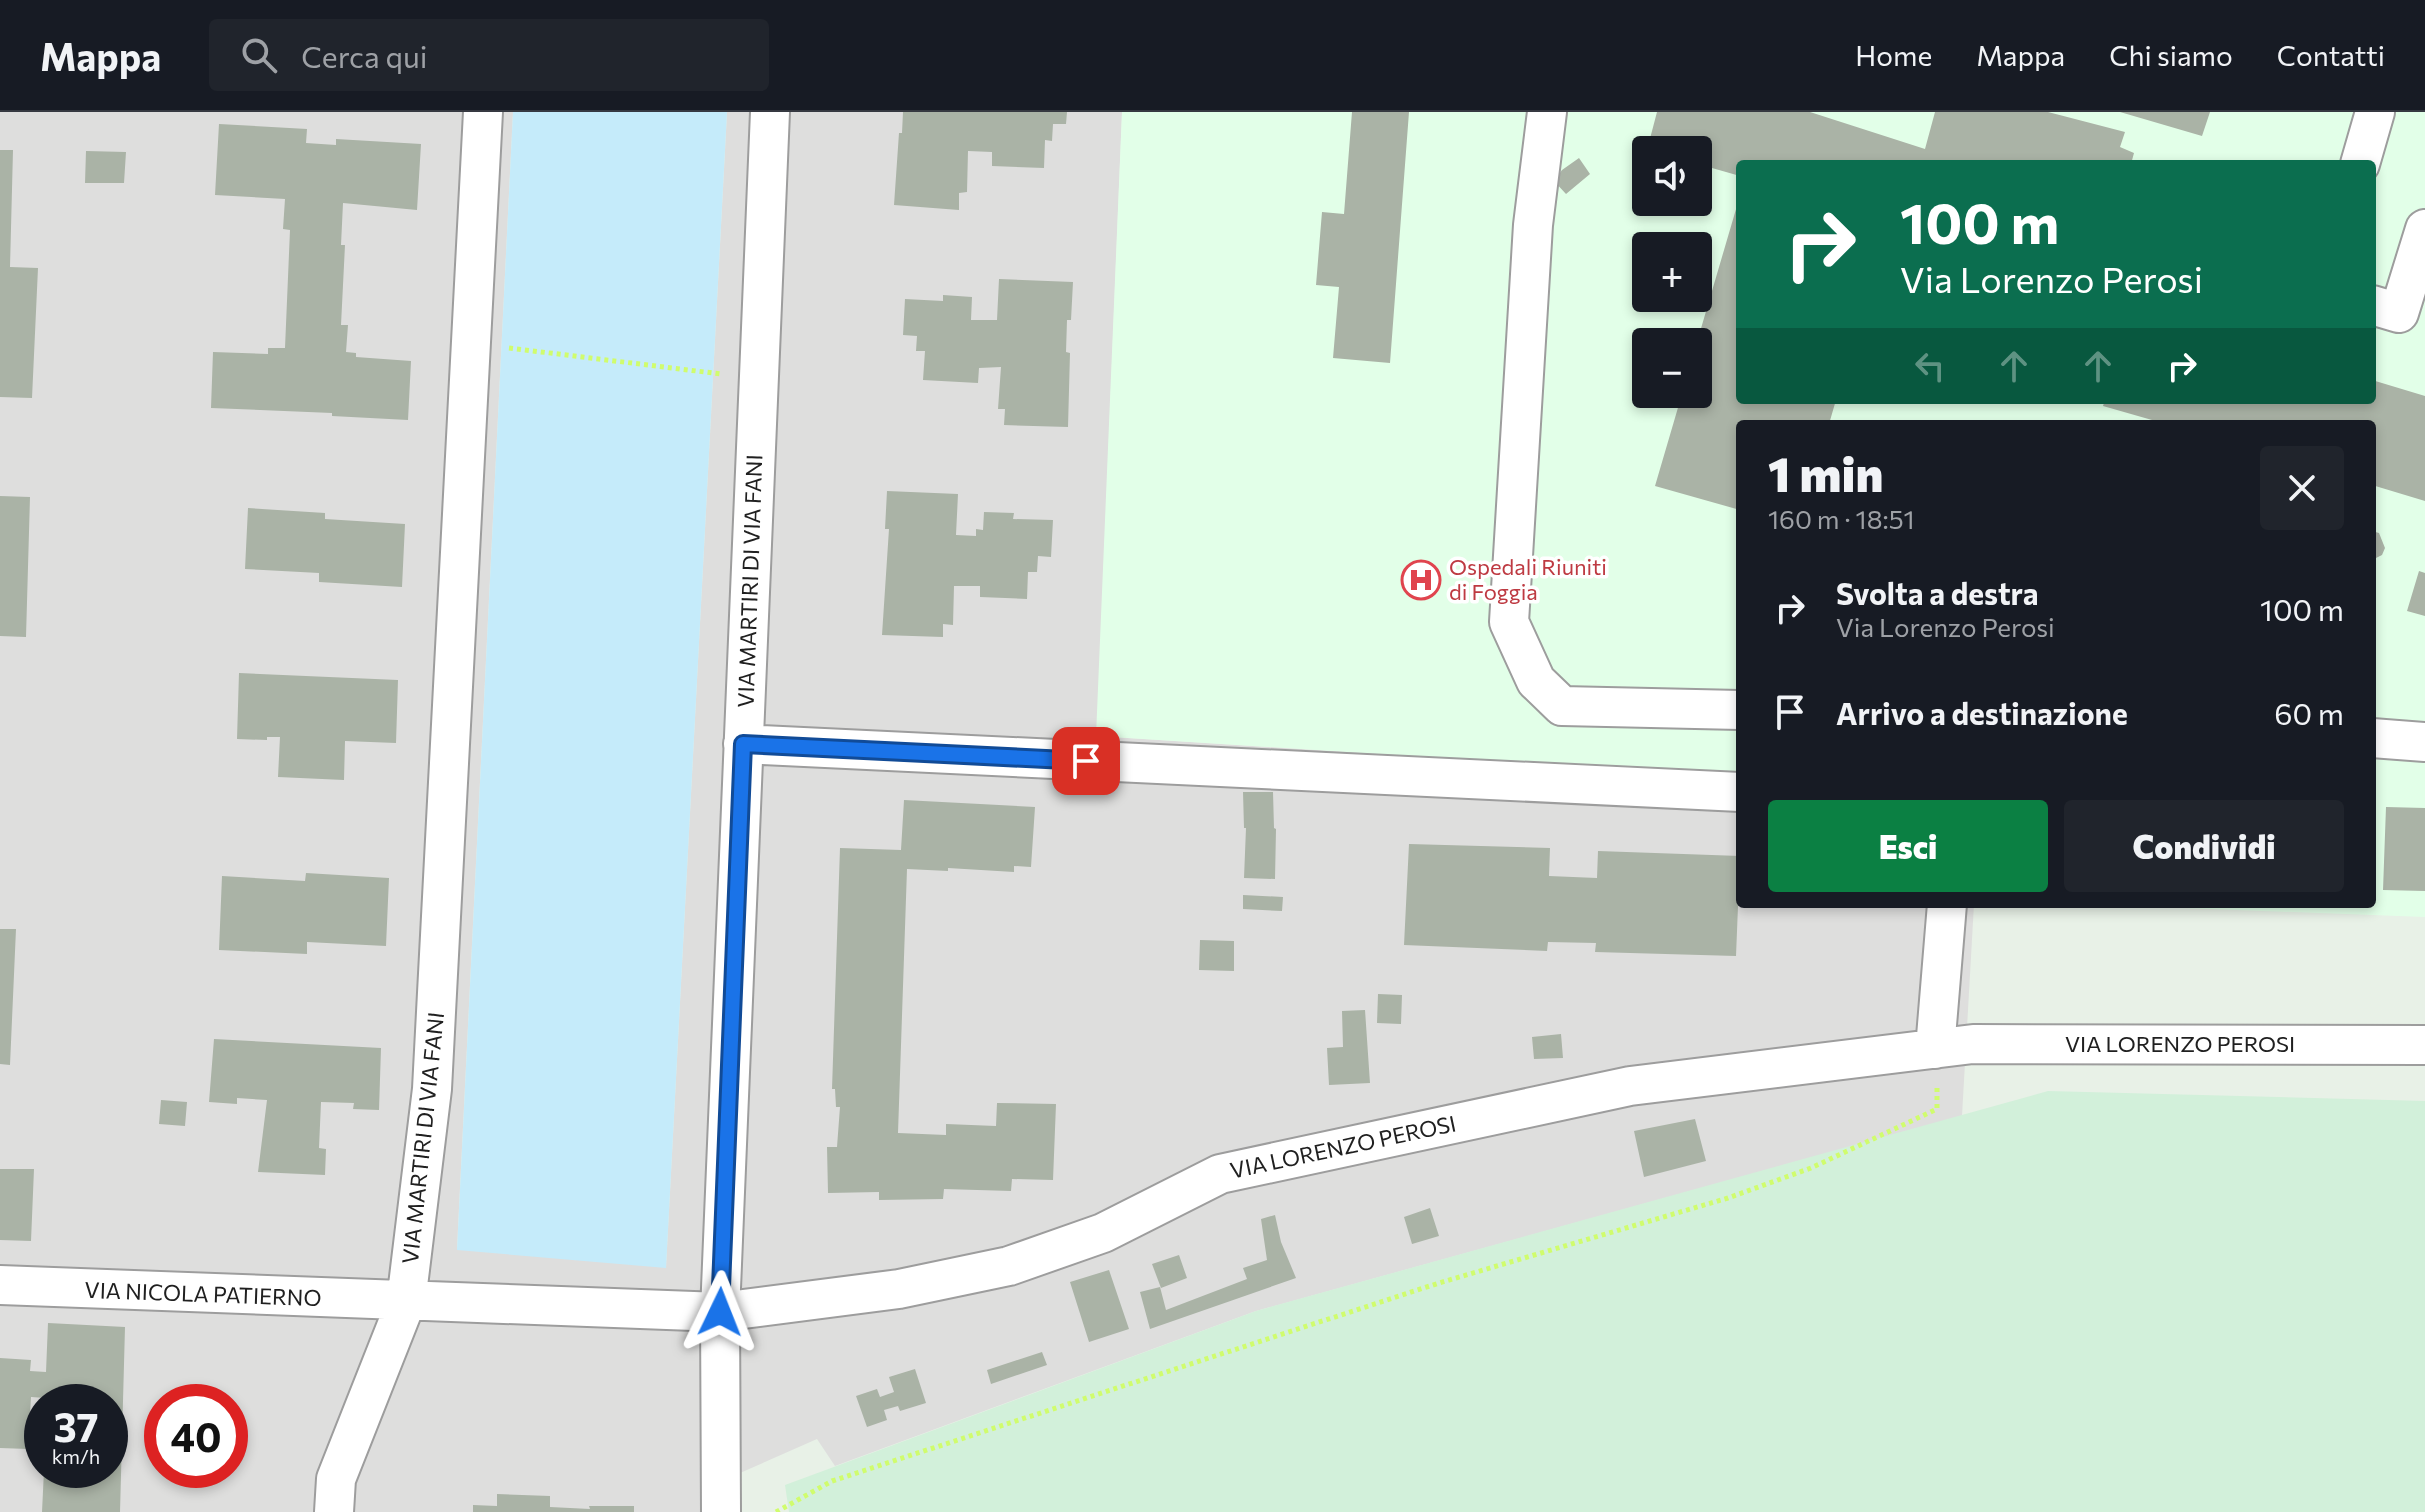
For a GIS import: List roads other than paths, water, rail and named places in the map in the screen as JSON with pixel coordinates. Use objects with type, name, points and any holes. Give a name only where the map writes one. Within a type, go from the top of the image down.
[{"type":"street","name":"VIA MARTIRI DI VIA FANI","points":[[334,1512],[336,1479],[406,1302],[432,1089],[483,112]]},
{"type":"street","name":"VIA MARTIRI DI VIA FANI","points":[[721,1512],[720,1312],[770,112]]},
{"type":"street","points":[[1547,112],[1532,240],[1509,622],[1536,681],[1562,706],[1736,710]]},
{"type":"street","points":[[2361,160],[2375,112]]},
{"type":"street","points":[[2376,306],[2399,313],[2425,229]]},
{"type":"street","points":[[2376,738],[2425,742]]},
{"type":"street","points":[[743,744],[1736,792]]},
{"type":"street","points":[[1935,1049],[1947,908]]},
{"type":"street","name":"VIA LORENZO PEROSI","points":[[720,1312],[899,1289],[1009,1266],[1103,1233],[1220,1174],[1630,1086],[1973,1044],[2425,1045]]},
{"type":"street","name":"VIA NICOLA PATIERNO","points":[[0,1285],[406,1302]]},
{"type":"street","points":[[406,1302],[720,1312]]},
{"type":"place","name":"Ospedali Riuniti di Foggia","points":[[1421,580]]}]
